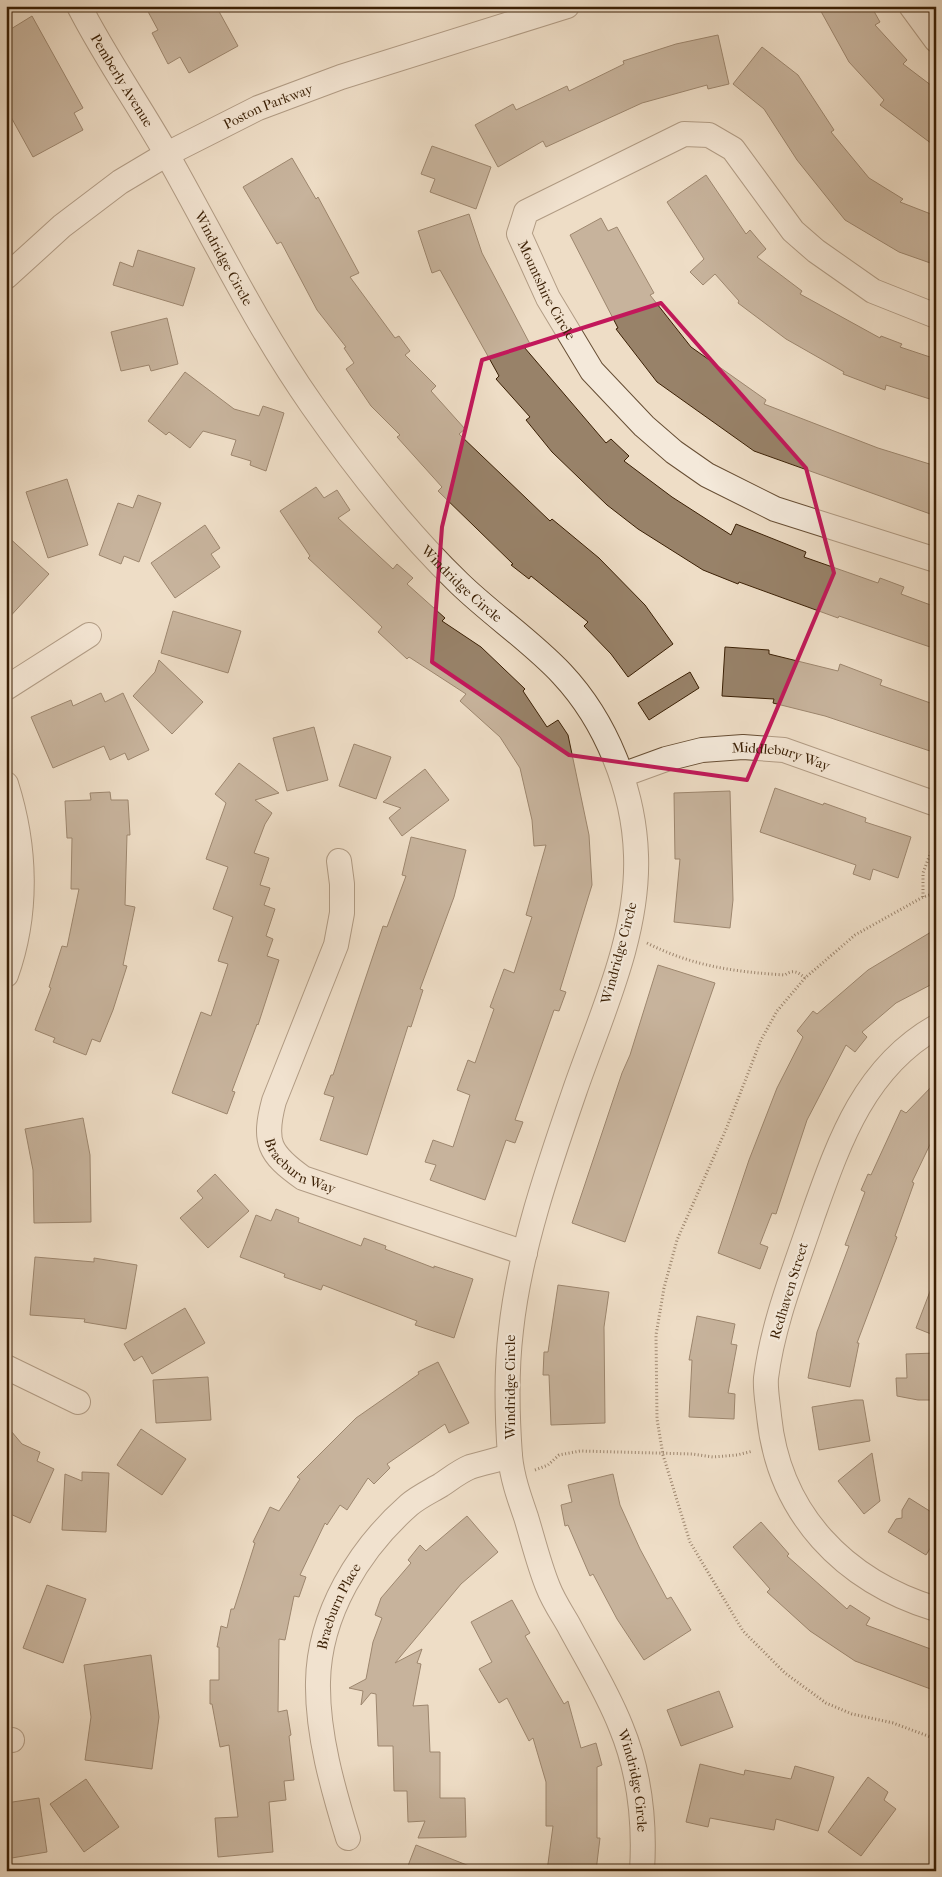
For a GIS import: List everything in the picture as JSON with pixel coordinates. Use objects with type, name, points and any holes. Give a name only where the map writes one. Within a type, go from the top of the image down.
[{"type":"street","name":"Pemberly Avenue","points":[[79,6],[167,154]]},
{"type":"street","name":"Poston Parkway","points":[[6,277],[62,226],[120,182],[167,154],[258,108],[341,77],[567,6]]},
{"type":"street","points":[[911,6],[936,40]]},
{"type":"street","name":"Mountshire Circle","points":[[936,316],[872,291],[816,251],[793,230],[733,149],[709,135],[684,134],[526,212],[519,234],[548,298],[592,371],[644,426],[674,452],[707,475],[775,508],[936,560]]},
{"type":"street","name":"Windridge Circle","points":[[167,154],[260,323],[311,403],[395,515],[459,583],[559,670],[575,689],[592,711],[622,775],[634,820],[636,858],[635,900],[616,976],[558,1137],[525,1253],[510,1335],[508,1374],[512,1466],[548,1590],[606,1694],[623,1731],[635,1771],[643,1814],[649,1870]]},
{"type":"street","points":[[6,688],[89,635]]},
{"type":"street","name":"Middlebury Way","points":[[622,775],[666,758],[702,750],[743,747],[784,750],[936,804]]},
{"type":"street","points":[[6,784],[14,809],[20,845],[23,890],[19,927],[6,975]]},
{"type":"street","name":"Braeburn Way","points":[[339,861],[342,884],[342,913],[336,945],[274,1101],[268,1124],[270,1146],[281,1162],[303,1178],[525,1253]]},
{"type":"street","name":"Redhaven Street","points":[[936,1027],[892,1061],[863,1096],[836,1150],[776,1323],[766,1381],[772,1446],[790,1491],[819,1536],[845,1564],[862,1576],[894,1595],[936,1609]]},
{"type":"street","points":[[6,1367],[78,1402]]},
{"type":"street","name":"Braeburn Place","points":[[348,1838],[334,1792],[319,1711],[318,1681],[322,1651],[330,1618],[345,1584],[362,1556],[409,1504],[469,1468],[512,1466]]},
{"type":"path","points":[[923,897],[923,872],[936,838]]},
{"type":"path","points":[[647,934],[646,942],[684,960],[737,972],[785,975],[789,972],[797,972],[805,978]]},
{"type":"path","points":[[512,1466],[548,1465],[559,1455],[567,1452],[692,1454],[713,1457],[737,1455],[772,1446]]},
{"type":"highlighted area","points":[[661,303],[806,468],[834,573],[747,780],[569,755],[432,662],[442,527],[482,360]]},
{"type":"building","points":[[145,6],[216,6],[238,46],[189,73],[180,57],[168,64],[152,33],[158,30]]},
{"type":"building","points":[[818,6],[871,6],[880,22],[875,25],[907,60],[903,64],[936,89],[936,147],[880,105],[884,100],[849,62]]},
{"type":"building","points":[[32,16],[83,108],[74,113],[83,130],[33,157],[6,108],[6,32]]},
{"type":"building","points":[[718,35],[729,84],[708,89],[707,85],[642,103],[546,147],[543,141],[498,167],[475,125],[513,104],[516,110],[567,86],[569,91],[624,64],[623,61],[676,44]]},
{"type":"building","points":[[762,47],[798,75],[834,130],[831,132],[869,178],[903,199],[900,202],[936,216],[936,265],[899,252],[845,220],[797,160],[764,109],[733,84]]},
{"type":"building","points":[[432,146],[491,167],[476,209],[430,192],[435,179],[421,174]]},
{"type":"building","points":[[292,158],[316,199],[318,197],[359,273],[350,277],[395,338],[399,336],[410,351],[405,355],[436,386],[431,391],[465,429],[459,434],[550,521],[552,519],[599,558],[645,605],[673,644],[628,677],[611,654],[584,626],[588,622],[531,576],[529,579],[511,565],[513,564],[438,491],[442,487],[397,437],[400,435],[371,406],[346,369],[354,363],[344,348],[346,347],[317,310],[281,242],[277,244],[243,187]]},
{"type":"building","points":[[706,175],[746,234],[750,230],[766,249],[757,257],[802,291],[800,294],[880,338],[881,336],[902,344],[900,347],[936,359],[936,401],[886,385],[885,390],[843,374],[844,372],[786,339],[738,303],[739,301],[715,274],[703,285],[690,272],[704,259],[667,202]]},
{"type":"building","points":[[469,214],[482,253],[530,344],[524,347],[606,443],[611,439],[629,456],[624,461],[672,497],[731,535],[736,524],[806,552],[804,557],[878,583],[880,578],[904,587],[901,594],[936,607],[936,649],[839,616],[838,618],[703,570],[638,529],[607,505],[552,452],[526,420],[530,417],[496,379],[499,376],[440,270],[432,273],[418,231]]},
{"type":"building","points":[[601,218],[608,231],[617,227],[654,293],[650,295],[691,347],[766,400],[764,404],[878,448],[936,466],[936,516],[754,451],[657,382],[616,329],[618,328],[570,235]]},
{"type":"building","points":[[138,250],[195,268],[183,306],[113,285],[120,262],[133,267]]},
{"type":"building","points":[[167,318],[178,364],[151,371],[149,365],[121,371],[111,332]]},
{"type":"building","points":[[185,372],[234,409],[259,416],[263,406],[284,413],[266,471],[250,465],[251,461],[231,455],[236,440],[203,431],[190,448],[169,432],[166,435],[148,421]]},
{"type":"building","points":[[67,479],[88,545],[48,558],[26,492]]},
{"type":"building","points":[[316,487],[324,498],[337,490],[350,510],[338,518],[393,569],[397,564],[413,578],[407,584],[445,618],[442,621],[481,647],[525,689],[523,691],[547,727],[558,720],[568,735],[589,835],[592,885],[560,990],[566,992],[559,1011],[554,1010],[515,1120],[523,1122],[515,1143],[506,1140],[485,1200],[430,1180],[436,1165],[425,1162],[433,1140],[453,1147],[470,1095],[457,1090],[468,1060],[475,1063],[494,1009],[490,1007],[504,969],[514,973],[532,917],[526,915],[546,845],[534,846],[532,820],[520,768],[500,737],[460,701],[466,694],[409,657],[407,659],[378,632],[382,627],[308,558],[310,556],[280,511]]},
{"type":"building","points":[[138,495],[161,503],[139,562],[124,556],[121,564],[99,555],[118,503],[133,508]]},
{"type":"building","points":[[205,525],[220,548],[211,554],[220,567],[175,598],[151,563]]},
{"type":"building","points":[[6,535],[49,574],[6,621]]},
{"type":"building","points":[[173,611],[241,631],[228,673],[161,653]]},
{"type":"building","points":[[725,647],[769,650],[769,654],[838,671],[840,664],[882,680],[880,685],[936,705],[936,753],[825,716],[773,703],[774,699],[722,696]]},
{"type":"building","points":[[159,660],[203,702],[172,734],[133,696],[155,672]]},
{"type":"building","points":[[690,672],[699,688],[649,720],[638,703]]},
{"type":"building","points":[[101,693],[105,702],[123,693],[149,750],[128,760],[125,753],[110,760],[104,746],[53,768],[31,717],[71,700],[73,706]]},
{"type":"building","points":[[314,727],[328,780],[287,791],[273,738]]},
{"type":"building","points":[[354,744],[391,757],[376,799],[339,786]]},
{"type":"building","points":[[239,763],[279,793],[255,800],[272,813],[265,824],[254,853],[269,858],[260,885],[270,888],[264,905],[275,909],[266,936],[273,939],[267,956],[279,960],[258,1025],[232,1091],[235,1092],[227,1114],[172,1093],[201,1012],[211,1016],[228,964],[218,961],[233,917],[213,909],[228,867],[206,859],[226,803],[215,794]]},
{"type":"building","points":[[425,769],[449,800],[402,836],[389,818],[401,808],[383,802]]},
{"type":"building","points":[[775,788],[866,818],[865,822],[911,837],[898,878],[873,869],[870,880],[853,874],[856,865],[760,832]]},
{"type":"building","points":[[730,791],[733,900],[730,928],[674,922],[680,859],[675,859],[674,793]]},
{"type":"building","points":[[110,792],[111,800],[128,800],[130,835],[127,835],[125,905],[135,907],[123,965],[127,966],[113,1010],[100,1042],[92,1039],[86,1055],[53,1042],[55,1038],[35,1030],[51,988],[49,987],[62,946],[67,947],[79,889],[71,889],[72,838],[67,838],[65,801],[91,800],[90,793]]},
{"type":"building","points":[[411,837],[466,850],[454,897],[420,989],[423,990],[411,1027],[408,1026],[367,1155],[320,1140],[334,1097],[324,1094],[331,1075],[333,1075],[383,926],[387,927],[406,876],[402,875]]},
{"type":"building","points":[[936,929],[936,982],[896,1003],[862,1032],[867,1037],[855,1052],[846,1045],[807,1120],[776,1214],[772,1213],[760,1244],[768,1247],[760,1269],[718,1253],[749,1160],[777,1088],[803,1037],[797,1031],[813,1011],[817,1014],[868,970]]},
{"type":"building","points":[[658,965],[715,983],[625,1242],[572,1223],[622,1073],[630,1055]]},
{"type":"building","points":[[936,1082],[936,1132],[912,1182],[914,1183],[895,1236],[897,1237],[857,1343],[859,1343],[850,1387],[808,1378],[817,1332],[849,1246],[845,1245],[865,1192],[861,1190],[868,1174],[871,1175],[901,1110],[906,1113]]},
{"type":"building","points":[[83,1118],[90,1155],[91,1222],[34,1223],[33,1170],[25,1129]]},
{"type":"building","points":[[215,1174],[249,1211],[208,1248],[180,1218],[203,1198],[197,1191]]},
{"type":"building","points":[[276,1209],[299,1218],[298,1222],[361,1246],[364,1238],[386,1246],[385,1249],[434,1268],[434,1266],[473,1279],[454,1338],[415,1325],[417,1321],[323,1285],[321,1290],[284,1277],[285,1274],[240,1257],[256,1215],[271,1221]]},
{"type":"building","points":[[35,1257],[94,1262],[94,1258],[137,1265],[126,1329],[84,1322],[85,1319],[30,1315]]},
{"type":"building","points":[[934,1281],[936,1281],[936,1336],[916,1328]]},
{"type":"building","points":[[558,1285],[609,1292],[604,1327],[605,1423],[551,1425],[549,1375],[543,1375],[544,1352],[548,1352]]},
{"type":"building","points":[[185,1308],[205,1343],[152,1374],[142,1356],[134,1361],[124,1344]]},
{"type":"building","points":[[697,1316],[735,1324],[731,1344],[737,1345],[728,1393],[735,1394],[734,1419],[689,1417],[692,1360],[689,1360]]},
{"type":"building","points":[[936,1353],[936,1400],[918,1400],[897,1396],[896,1378],[907,1378],[906,1354]]},
{"type":"building","points":[[438,1362],[469,1423],[449,1433],[445,1424],[387,1464],[390,1468],[374,1484],[368,1478],[347,1510],[340,1505],[327,1525],[325,1523],[300,1575],[306,1577],[299,1597],[294,1596],[285,1640],[279,1639],[278,1712],[287,1710],[294,1780],[284,1781],[286,1800],[269,1802],[273,1852],[218,1857],[215,1818],[238,1817],[229,1745],[220,1747],[212,1704],[210,1704],[210,1680],[219,1680],[219,1647],[217,1647],[221,1626],[227,1628],[231,1609],[234,1609],[255,1543],[253,1542],[270,1507],[279,1511],[300,1479],[297,1477],[356,1418],[419,1374],[418,1372]]},
{"type":"building","points":[[208,1377],[211,1420],[156,1423],[153,1380]]},
{"type":"building","points":[[863,1400],[870,1441],[819,1450],[812,1407]]},
{"type":"building","points":[[6,1425],[22,1444],[40,1452],[37,1461],[54,1469],[30,1523],[6,1512]]},
{"type":"building","points":[[141,1429],[186,1459],[162,1495],[117,1465]]},
{"type":"building","points":[[872,1453],[880,1501],[864,1514],[838,1481]]},
{"type":"building","points":[[82,1472],[109,1473],[106,1532],[62,1530],[65,1474],[82,1481]]},
{"type":"building","points":[[613,1474],[620,1505],[640,1549],[667,1599],[671,1597],[691,1630],[644,1660],[617,1619],[593,1574],[590,1576],[568,1525],[565,1526],[561,1505],[572,1502],[568,1485]]},
{"type":"building","points":[[909,1498],[936,1515],[936,1539],[926,1555],[888,1532],[896,1519],[902,1518],[902,1510]]},
{"type":"building","points":[[467,1516],[498,1552],[461,1584],[395,1663],[422,1649],[417,1663],[421,1664],[413,1706],[428,1705],[430,1752],[440,1752],[440,1798],[465,1798],[466,1837],[418,1838],[425,1821],[408,1822],[407,1791],[394,1791],[393,1746],[378,1746],[376,1694],[371,1693],[361,1705],[363,1691],[349,1688],[366,1679],[373,1642],[382,1618],[375,1615],[381,1598],[411,1563],[408,1560],[420,1545],[426,1551]]},
{"type":"building","points":[[761,1522],[789,1554],[787,1556],[847,1609],[850,1605],[870,1618],[866,1625],[936,1651],[936,1691],[855,1661],[810,1631],[767,1592],[770,1589],[733,1547]]},
{"type":"building","points":[[47,1585],[86,1599],[63,1663],[23,1648]]},
{"type":"building","points":[[512,1600],[530,1633],[525,1636],[564,1704],[568,1701],[581,1748],[596,1743],[602,1765],[597,1767],[597,1838],[600,1838],[596,1871],[547,1871],[553,1826],[546,1826],[546,1782],[533,1738],[529,1741],[507,1698],[499,1703],[479,1669],[492,1662],[471,1622]]},
{"type":"building","points":[[151,1655],[159,1717],[152,1769],[85,1760],[91,1717],[84,1665]]},
{"type":"building","points":[[719,1691],[733,1727],[681,1746],[667,1710]]},
{"type":"building","points":[[700,1764],[744,1775],[745,1770],[791,1779],[795,1766],[834,1777],[818,1831],[776,1819],[774,1830],[710,1818],[708,1827],[686,1822]]},
{"type":"building","points":[[868,1777],[888,1792],[884,1800],[896,1809],[861,1856],[828,1832]]},
{"type":"building","points":[[86,1779],[119,1827],[84,1852],[50,1804]]},
{"type":"building","points":[[39,1798],[47,1852],[6,1859],[6,1803]]},
{"type":"building","points":[[416,1845],[477,1869],[477,1871],[406,1871]]}]
